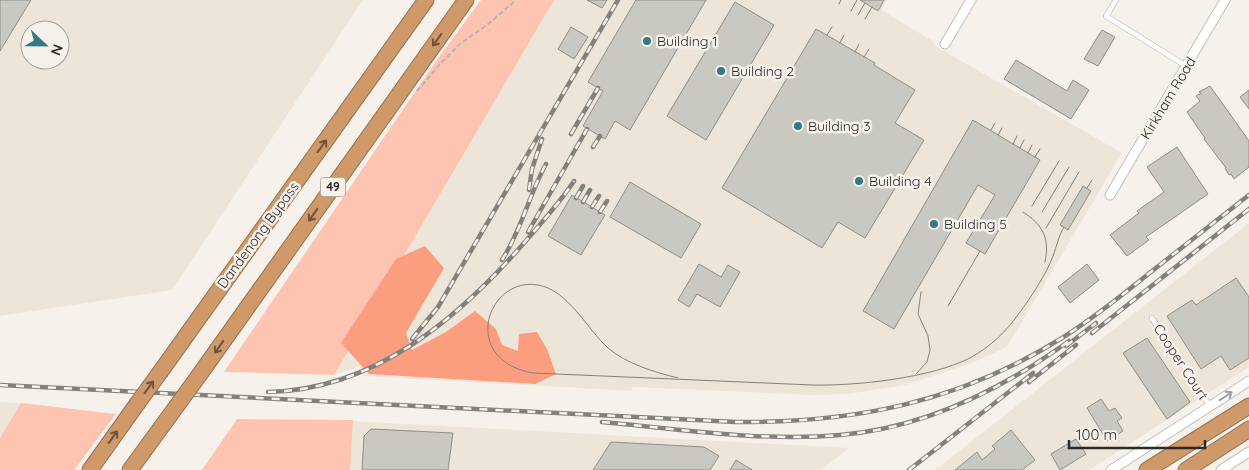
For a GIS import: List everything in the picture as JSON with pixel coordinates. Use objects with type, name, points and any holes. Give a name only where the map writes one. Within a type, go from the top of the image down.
[{"type":"highway","name":"Dandenong Bypass","points":[[90,470],[426,0]]},
{"type":"highway","name":"49","points":[[130,470],[466,0]]},
{"type":"highway","points":[[1147,470],[1249,406]]},
{"type":"highway","points":[[1186,470],[1249,429]]},
{"type":"street","points":[[944,44],[971,0]]},
{"type":"street","name":"Kirkham Road","points":[[1110,195],[1225,0]]},
{"type":"street","points":[[1111,470],[1249,381]]},
{"type":"street","points":[[1221,470],[1249,452]]},
{"type":"lane","points":[[1116,0],[1106,16],[1186,66]]},
{"type":"lane","name":"Cooper Court","points":[[1152,318],[1210,406]]},
{"type":"shaded area","points":[[0,0],[363,0],[172,290],[0,316]]},
{"type":"shaded area","points":[[481,0],[554,0],[334,375],[224,372],[434,64]]},
{"type":"shaded area","points":[[554,0],[887,0],[881,10],[933,41],[935,46],[1122,153],[1007,347],[972,363],[905,385],[848,394],[813,395],[632,387],[632,391],[364,376],[360,366],[334,375]]},
{"type":"shaded area","points":[[1249,223],[1249,367],[1089,470],[935,470]]},
{"type":"shaded area","points":[[425,246],[444,268],[406,333],[412,350],[446,332],[475,311],[496,329],[502,345],[518,351],[519,334],[537,332],[547,349],[556,374],[535,384],[369,374],[341,343],[396,259]]},
{"type":"shaded area","points":[[0,402],[21,403],[0,438]]},
{"type":"shaded area","points":[[21,403],[116,414],[74,470],[0,470],[0,438]]},
{"type":"shaded area","points":[[237,419],[353,420],[350,470],[202,470]]},
{"type":"shaded area","points":[[351,421],[849,448],[821,470],[349,470]]},
{"type":"building","points":[[0,0],[31,0],[0,51]]},
{"type":"building","points":[[587,0],[607,0],[602,8]]},
{"type":"building","name":"Building 1","points":[[636,0],[706,0],[630,130],[615,121],[605,139],[583,126],[603,91],[588,82]]},
{"type":"building","points":[[860,0],[884,0],[878,11]]},
{"type":"building","name":"Building 2","points":[[735,2],[774,25],[706,140],[667,116]]},
{"type":"building","points":[[571,27],[588,37],[574,59],[558,49]]},
{"type":"building","points":[[816,29],[875,63],[874,65],[915,90],[895,123],[924,140],[865,238],[838,222],[822,248],[722,188]]},
{"type":"building","points":[[1102,30],[1115,37],[1098,66],[1084,59]]},
{"type":"building","points":[[1016,60],[1067,91],[1073,80],[1089,90],[1071,119],[1004,79]]},
{"type":"building","points":[[1210,86],[1249,141],[1249,167],[1234,179],[1231,174],[1229,175],[1187,112],[1200,101],[1196,96],[1201,93],[1199,92]]},
{"type":"building","points":[[1249,90],[1249,109],[1240,97]]},
{"type":"building","name":"Building 5","points":[[973,120],[1040,160],[985,254],[966,243],[995,195],[978,185],[894,329],[863,311]]},
{"type":"building","points":[[1177,147],[1208,194],[1146,237],[1149,240],[1127,256],[1110,235],[1139,213],[1137,211],[1164,192],[1147,167]]},
{"type":"building","points":[[630,182],[701,224],[681,258],[610,217]]},
{"type":"building","points":[[1083,186],[1091,191],[1068,230],[1060,225]]},
{"type":"building","points":[[572,195],[605,215],[581,255],[548,236]]},
{"type":"building","points":[[699,264],[721,277],[728,265],[740,272],[720,307],[697,294],[689,307],[678,300]]},
{"type":"building","points":[[1087,264],[1099,280],[1070,303],[1058,287]]},
{"type":"building","points":[[1236,278],[1249,297],[1249,358],[1230,370],[1221,356],[1201,369],[1167,316],[1192,300],[1196,305]]},
{"type":"building","points":[[1147,338],[1190,402],[1167,419],[1123,353]]},
{"type":"building","points":[[1101,399],[1109,411],[1115,408],[1122,418],[1117,421],[1123,431],[1107,441],[1087,408]]},
{"type":"building","points":[[371,429],[453,433],[448,470],[362,470],[364,436]]},
{"type":"building","points":[[1011,430],[1035,460],[1022,470],[955,470],[977,452],[982,460],[995,449],[992,446]]},
{"type":"building","points":[[1076,439],[1086,454],[1060,470],[1051,454]]},
{"type":"building","points":[[611,442],[704,447],[719,456],[710,470],[593,470]]},
{"type":"building","points":[[736,460],[752,470],[730,470]]},
{"type":"tram line","points":[[839,4],[841,0]]},
{"type":"tram line","points":[[851,11],[857,0]]},
{"type":"tram line","points":[[858,15],[865,3]]},
{"type":"tram line","points":[[865,19],[872,7]]},
{"type":"tram line","points":[[827,35],[832,27]]},
{"type":"tram line","points":[[840,43],[844,35]]},
{"type":"tram line","points":[[855,52],[859,44]]},
{"type":"tram line","points":[[864,57],[869,49]]},
{"type":"tram line","points":[[991,130],[995,123]]},
{"type":"tram line","points":[[998,135],[1002,128]]},
{"type":"tram line","points":[[1013,144],[1017,136]]},
{"type":"tram line","points":[[1020,148],[1024,140]]},
{"type":"tram line","points":[[1028,153],[1032,145]]},
{"type":"tram line","points":[[1035,157],[1040,149]]},
{"type":"tram line","points":[[1032,206],[1059,161]]},
{"type":"tram line","points":[[1042,212],[1069,167]]},
{"type":"tram line","points":[[1046,228],[1079,172]]},
{"type":"tram line","points":[[1087,188],[1092,180]]},
{"type":"tram line","points":[[1023,212],[1036,222],[1046,239],[1045,262]]},
{"type":"tram line","points":[[678,378],[641,367],[615,354],[600,340],[568,302],[549,288],[538,285],[520,286],[505,293],[494,305],[489,321],[489,337],[495,352],[510,365],[533,373],[812,385],[850,384],[893,379],[914,376],[954,365],[977,354],[998,338],[1015,319],[1038,285],[1050,263],[1064,227]]},
{"type":"tram line","points":[[948,306],[980,251]]},
{"type":"tram line","points":[[916,374],[927,362],[930,350],[928,336],[918,314],[921,292]]},
{"type":"railway","points":[[412,339],[438,307],[618,0]]},
{"type":"railway","points":[[571,134],[598,88]]},
{"type":"railway","points":[[528,232],[587,129]]},
{"type":"railway","points":[[593,147],[600,136]]},
{"type":"railway","points":[[529,190],[532,169],[542,139]]},
{"type":"railway","points":[[502,260],[509,249],[546,164]]},
{"type":"railway","points":[[268,392],[307,388],[343,379],[378,364],[411,345],[442,323],[498,271],[550,213],[574,181]]},
{"type":"railway","points":[[576,198],[583,186]]},
{"type":"railway","points":[[583,202],[590,190]]},
{"type":"railway","points":[[0,385],[736,422],[780,421],[865,413],[945,393],[1023,360],[1062,338],[1116,300],[1249,195]]},
{"type":"railway","points":[[592,207],[599,196]]},
{"type":"railway","points":[[600,212],[607,201]]},
{"type":"railway","points":[[1092,333],[1249,209]]},
{"type":"railway","points":[[1066,346],[1096,323]]},
{"type":"railway","points":[[602,422],[751,436],[810,437],[871,431],[902,424],[961,404],[1016,375],[1069,341]]},
{"type":"railway","points":[[1029,382],[1076,345]]},
{"type":"railway","points":[[909,470],[1033,373]]},
{"type":"place","name":"Building 1","points":[[647,41]]},
{"type":"place","name":"Building 2","points":[[721,71]]},
{"type":"place","name":"Building 3","points":[[798,126]]},
{"type":"place","name":"Building 4","points":[[859,181]]},
{"type":"place","name":"Building 5","points":[[934,224]]}]
